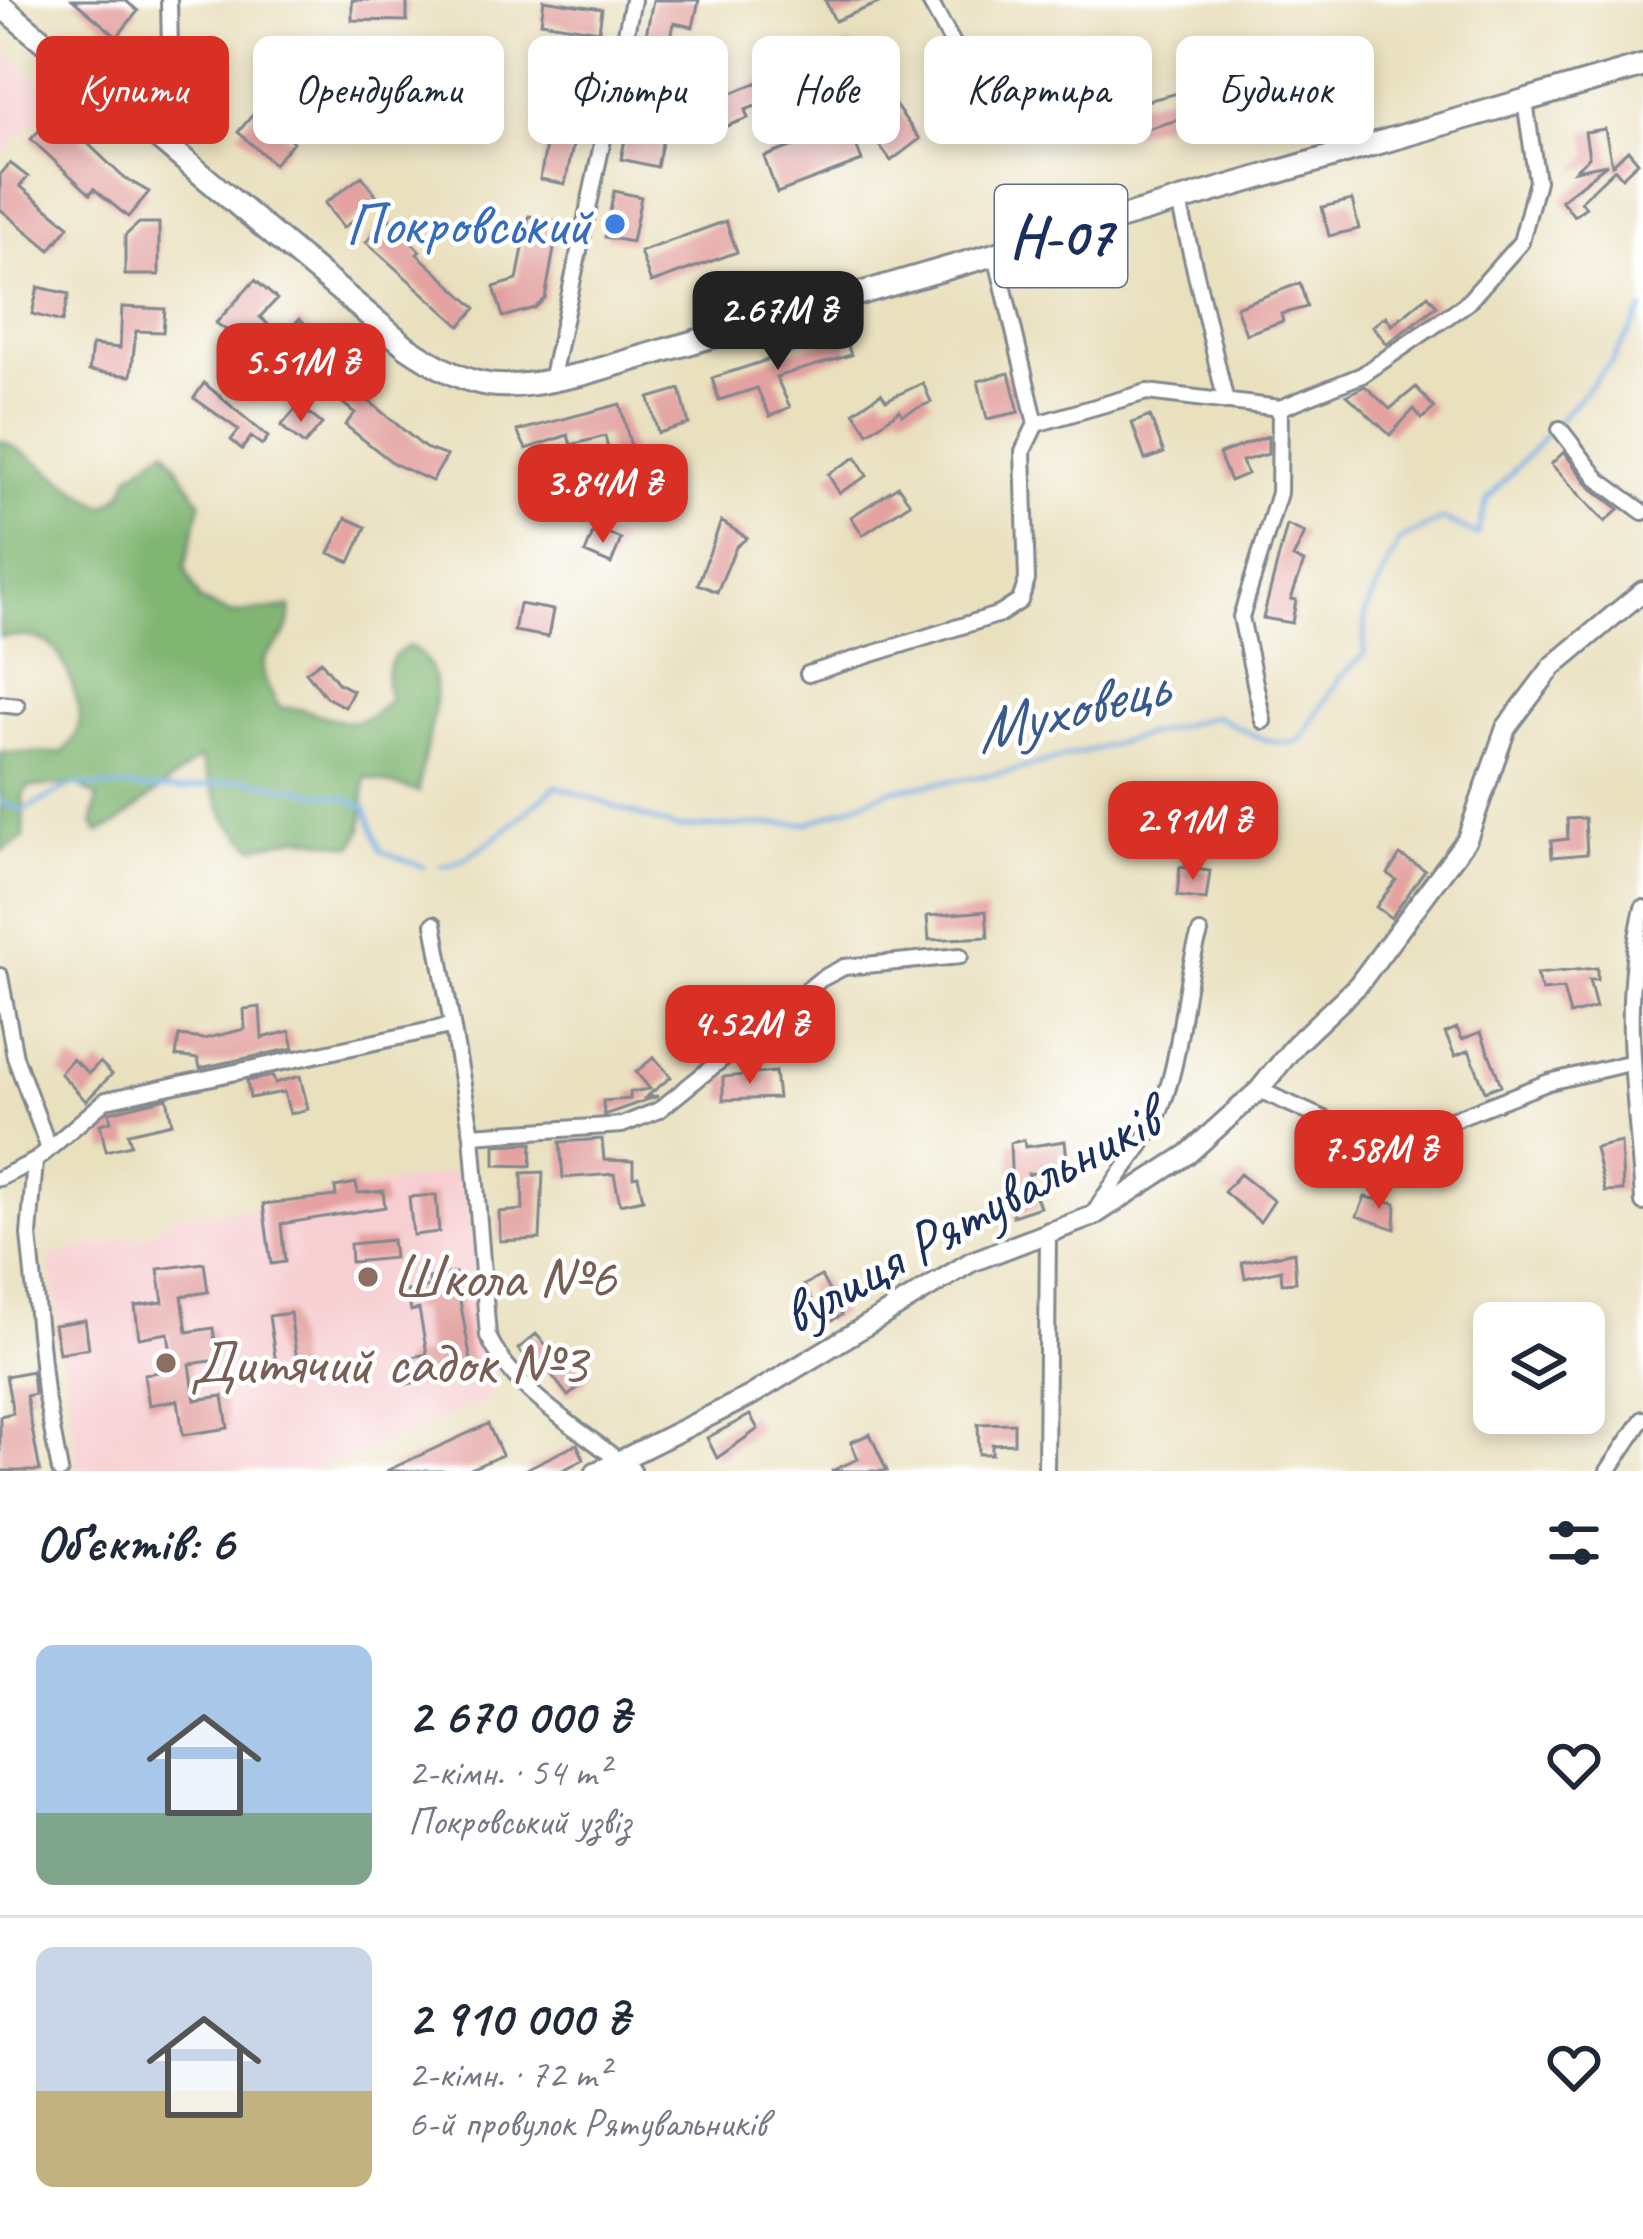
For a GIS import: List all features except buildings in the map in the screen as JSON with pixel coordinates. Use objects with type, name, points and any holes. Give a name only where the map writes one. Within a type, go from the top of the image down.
[{"type":"main road","name":"Н-07","points":[[0,5],[406,347],[456,380],[475,384],[551,381],[1643,66]]},
{"type":"main road","name":"вулиця Рятувальників","points":[[625,1466],[971,1262],[1093,1216],[1188,1154],[1259,1090],[1296,1044],[1358,986],[1467,838],[1506,728],[1553,666],[1643,591]]},
{"type":"street","points":[[169,0],[172,152]]},
{"type":"street","points":[[551,381],[633,0]]},
{"type":"street","points":[[929,0],[949,36]]},
{"type":"street","points":[[1036,424],[1147,392],[1280,408],[1363,375],[1467,303],[1521,242],[1537,181],[1525,102]]},
{"type":"street","points":[[1179,202],[1226,402]]},
{"type":"street","points":[[808,674],[1000,614],[1020,601],[1027,580],[1023,452],[1036,424],[996,255]]},
{"type":"street","points":[[1263,721],[1241,617],[1279,493],[1280,408]]},
{"type":"street","points":[[1560,430],[1599,480],[1643,512]]},
{"type":"street","points":[[0,704],[17,706]]},
{"type":"street","points":[[1643,908],[1631,957],[1629,1063],[1643,1204]]},
{"type":"street","points":[[434,924],[472,1135],[488,1336],[502,1364],[524,1387],[625,1466]]},
{"type":"street","points":[[1093,1216],[1157,1118],[1184,1030],[1187,972],[1200,933]]},
{"type":"street","points":[[472,1135],[622,1125],[659,1111],[833,973],[960,956]]},
{"type":"street","points":[[0,976],[15,1057],[49,1149]]},
{"type":"street","points":[[0,1178],[34,1161],[106,1100],[450,1026]]},
{"type":"street","points":[[1259,1090],[1353,1132],[1405,1138],[1549,1082],[1629,1063]]},
{"type":"street","points":[[34,1161],[28,1234],[45,1392],[60,1471]]},
{"type":"street","points":[[1046,1471],[1048,1230]]},
{"type":"street","points":[[1608,1471],[1643,1419]]},
{"type":"street","name":"вулиця Рятувальників","points":[[595,1471],[625,1466]]},
{"type":"shaded area","points":[[0,49],[36,80],[36,118],[0,157]]},
{"type":"shaded area","points":[[465,1170],[492,1400],[310,1471],[78,1471],[49,1255],[149,1235],[177,1214],[254,1208]]},
{"type":"green space","points":[[0,440],[105,507],[123,493],[130,475],[166,448],[201,503],[185,567],[200,601],[232,614],[290,607],[289,625],[264,660],[263,670],[280,708],[349,722],[362,720],[390,699],[386,675],[395,656],[409,646],[425,658],[435,693],[419,792],[365,777],[362,829],[353,846],[300,837],[254,847],[227,821],[199,758],[117,824],[98,832],[93,824],[97,798],[78,784],[29,787],[23,794],[24,838],[0,852],[0,753],[61,753],[75,738],[79,721],[72,684],[55,650],[28,636],[0,637]]},
{"type":"waterway","name":"Муховець","points":[[441,866],[484,846],[556,786],[676,828],[809,823],[891,790],[1009,772],[1216,716],[1269,740],[1301,740],[1337,681],[1364,654],[1365,613],[1400,540],[1443,519],[1477,535],[1487,500],[1611,362],[1643,310]]},
{"type":"waterway","name":"Муховець","points":[[0,802],[22,811],[73,785],[184,790],[242,779],[348,799],[366,808],[381,851],[424,867]]},
{"type":"place","name":"Покровський","points":[[615,224]]},
{"type":"place","name":"Школа №6","points":[[368,1277]]},
{"type":"place","name":"Дитячий садок №3","points":[[166,1363]]}]
